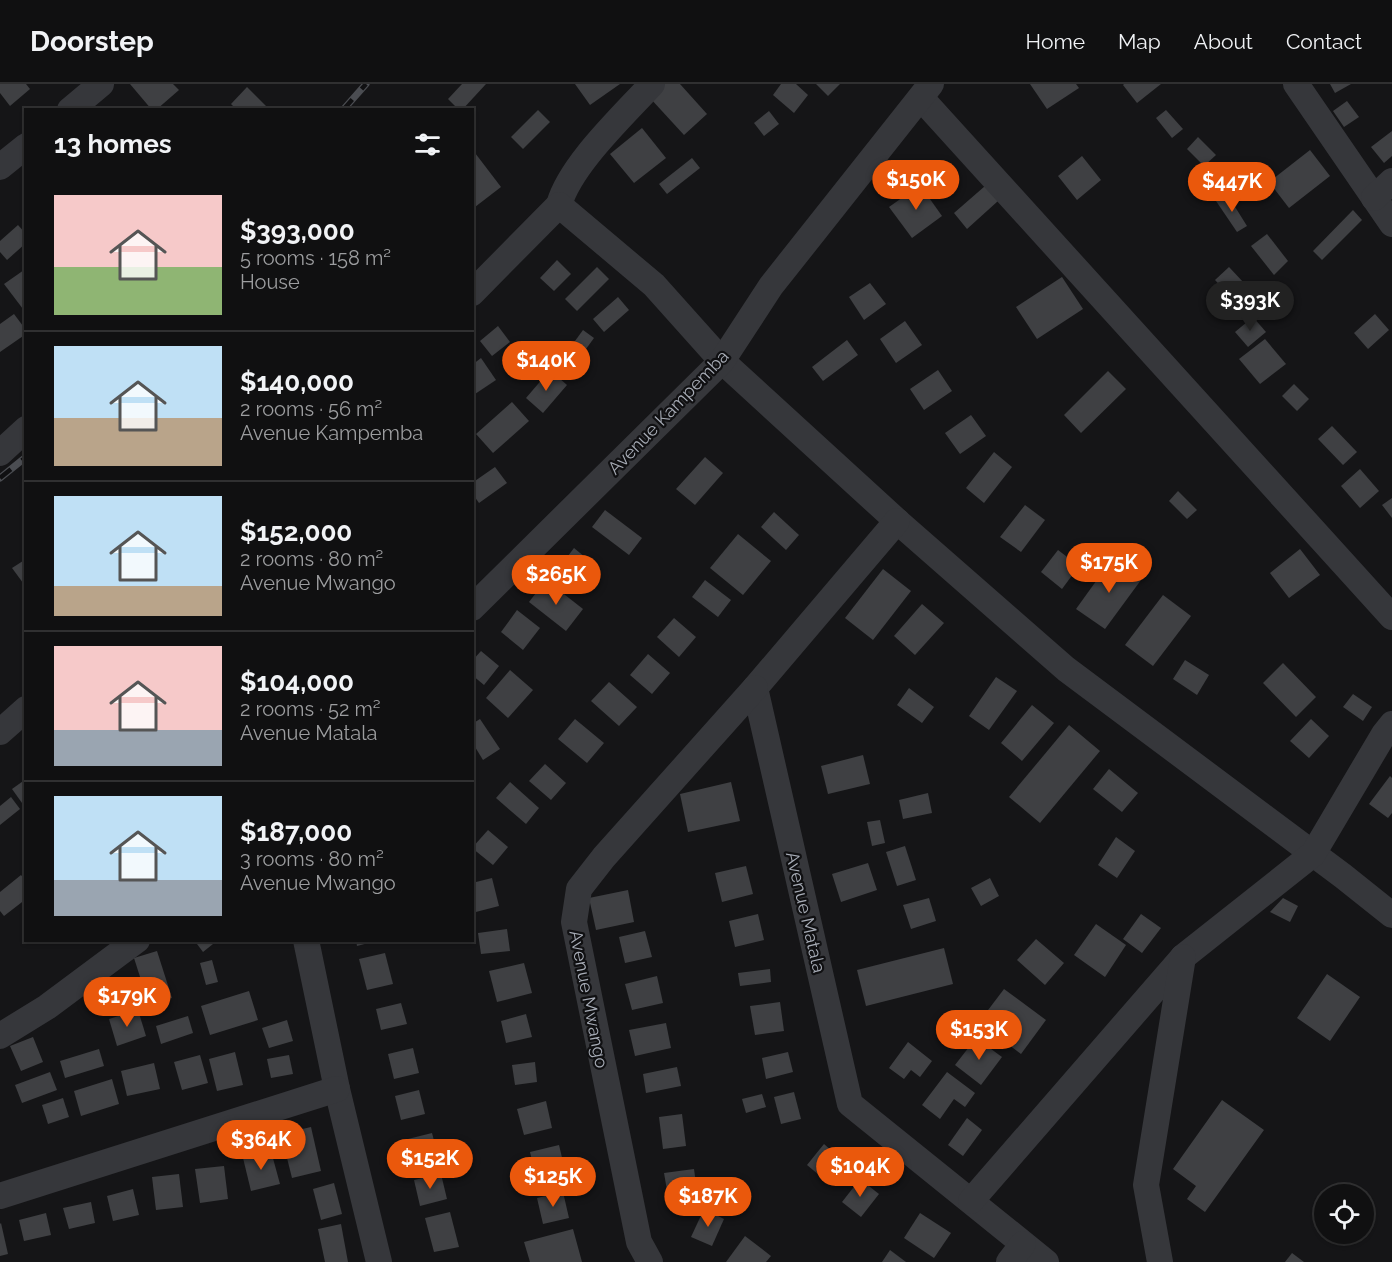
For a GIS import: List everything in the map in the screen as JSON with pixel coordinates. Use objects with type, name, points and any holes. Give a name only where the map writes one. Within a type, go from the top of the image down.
[{"type":"street","points":[[72,108],[101,84]]},
{"type":"street","points":[[474,291],[559,206],[563,190],[585,159],[652,84]]},
{"type":"street","points":[[1296,84],[1383,189],[1392,224]]},
{"type":"street","points":[[927,91],[1392,617]]},
{"type":"street","name":"Avenue Kampemba","points":[[474,606],[722,361],[771,286],[927,91]]},
{"type":"street","points":[[0,167],[24,148]]},
{"type":"street","points":[[559,206],[654,285],[722,361],[897,521],[1066,669],[1392,915]]},
{"type":"street","points":[[0,453],[24,431]]},
{"type":"street","points":[[755,688],[897,521]]},
{"type":"street","name":"Avenue Matala","points":[[755,688],[850,1104],[971,1201],[1016,1253],[1046,1262]]},
{"type":"street","name":"Avenue Mwango","points":[[651,1262],[639,1242],[574,922],[579,889],[604,857],[755,688]]},
{"type":"street","points":[[0,732],[24,711]]},
{"type":"street","points":[[971,1201],[1182,957],[1313,854],[1392,724]]},
{"type":"street","points":[[0,1036],[47,1007],[135,942]]},
{"type":"street","points":[[306,942],[337,1089],[379,1262]]},
{"type":"street","points":[[1160,1262],[1146,1185],[1172,1032],[1182,957]]},
{"type":"street","points":[[0,1196],[337,1089]]},
{"type":"building","points":[[0,84],[26,84],[30,89],[10,106],[0,93]]},
{"type":"building","points":[[130,84],[173,84],[179,90],[158,108],[150,108]]},
{"type":"building","points":[[462,84],[486,84],[464,108],[457,108],[448,99]]},
{"type":"building","points":[[575,84],[620,84],[590,105]]},
{"type":"building","points":[[665,84],[680,84],[707,114],[684,135],[650,98]]},
{"type":"building","points":[[781,84],[796,84],[808,95],[794,113],[773,95]]},
{"type":"building","points":[[816,84],[840,84],[828,96]]},
{"type":"building","points":[[1030,84],[1076,84],[1079,88],[1047,109]]},
{"type":"building","points":[[1124,84],[1161,84],[1137,103]]},
{"type":"building","points":[[1330,84],[1351,84],[1335,93]]},
{"type":"building","points":[[247,87],[268,108],[235,108],[231,104]]},
{"type":"building","points":[[1347,101],[1359,117],[1344,127],[1333,111]]},
{"type":"building","points":[[538,110],[550,122],[523,149],[511,137]]},
{"type":"building","points":[[1166,110],[1183,129],[1172,138],[1156,118]]},
{"type":"building","points":[[769,111],[779,124],[764,136],[754,123]]},
{"type":"building","points":[[642,128],[666,158],[634,183],[610,154]]},
{"type":"building","points":[[1392,131],[1392,156],[1384,163],[1371,147]]},
{"type":"building","points":[[1198,137],[1216,155],[1204,166],[1187,149]]},
{"type":"building","points":[[1310,150],[1330,176],[1289,208],[1269,182]]},
{"type":"building","points":[[474,152],[501,187],[474,206]]},
{"type":"building","points":[[1082,156],[1101,180],[1077,200],[1058,176]]},
{"type":"building","points":[[692,158],[700,168],[667,194],[659,184]]},
{"type":"building","points":[[920,185],[942,216],[912,238],[889,207]]},
{"type":"building","points":[[985,186],[998,201],[967,229],[954,213]]},
{"type":"building","points":[[1227,194],[1247,226],[1237,232],[1216,201]]},
{"type":"building","points":[[1353,210],[1362,220],[1322,260],[1313,251]]},
{"type":"building","points":[[18,225],[24,232],[24,245],[7,260],[0,252],[0,241]]},
{"type":"building","points":[[1267,234],[1288,261],[1274,275],[1251,246]]},
{"type":"building","points":[[557,260],[571,274],[554,291],[540,278]]},
{"type":"building","points":[[597,267],[609,279],[577,311],[565,299]]},
{"type":"building","points":[[1229,267],[1258,298],[1244,311],[1215,280]]},
{"type":"building","points":[[24,270],[24,310],[4,284]]},
{"type":"building","points":[[1062,277],[1083,309],[1037,339],[1016,307]]},
{"type":"building","points":[[870,283],[886,304],[864,320],[849,297]]},
{"type":"building","points":[[618,297],[629,310],[604,332],[593,319]]},
{"type":"building","points":[[14,314],[24,327],[24,335],[0,352],[0,324]]},
{"type":"building","points":[[1375,314],[1389,330],[1368,349],[1354,333]]},
{"type":"building","points":[[1253,317],[1266,332],[1248,347],[1235,332]]},
{"type":"building","points":[[905,321],[922,345],[896,363],[880,339]]},
{"type":"building","points":[[498,326],[510,342],[492,356],[480,341]]},
{"type":"building","points":[[583,330],[594,338],[570,371],[559,363]]},
{"type":"building","points":[[1265,339],[1286,364],[1260,384],[1239,359]]},
{"type":"building","points":[[847,340],[858,355],[823,381],[812,367]]},
{"type":"building","points":[[481,358],[496,380],[474,395],[474,363]]},
{"type":"building","points":[[550,370],[567,385],[543,413],[526,398]]},
{"type":"building","points":[[938,370],[952,391],[924,410],[910,389]]},
{"type":"building","points":[[1108,371],[1126,389],[1081,433],[1064,415]]},
{"type":"building","points":[[1294,384],[1309,399],[1297,411],[1282,396]]},
{"type":"building","points":[[512,402],[529,421],[493,453],[476,434]]},
{"type":"building","points":[[971,415],[986,436],[960,454],[945,433]]},
{"type":"building","points":[[1332,426],[1357,452],[1343,465],[1318,439]]},
{"type":"building","points":[[994,452],[1012,467],[984,503],[966,488]]},
{"type":"building","points":[[705,457],[723,473],[695,505],[676,489]]},
{"type":"building","points":[[495,467],[507,483],[479,503],[474,496],[474,482]]},
{"type":"building","points":[[1360,469],[1379,491],[1360,508],[1341,486]]},
{"type":"building","points":[[1178,491],[1197,510],[1187,519],[1169,501]]},
{"type":"building","points":[[1392,498],[1392,518],[1382,505]]},
{"type":"building","points":[[1025,505],[1045,520],[1021,552],[1000,537]]},
{"type":"building","points":[[605,510],[642,538],[629,555],[592,527]]},
{"type":"building","points":[[774,512],[799,535],[786,550],[761,527]]},
{"type":"building","points":[[738,534],[771,561],[743,595],[710,568]]},
{"type":"building","points":[[574,548],[597,567],[585,583],[562,564]]},
{"type":"building","points":[[1300,549],[1320,575],[1289,598],[1270,573]]},
{"type":"building","points":[[1058,550],[1079,566],[1062,589],[1041,572]]},
{"type":"building","points":[[1112,559],[1141,580],[1105,629],[1076,609]]},
{"type":"building","points":[[24,560],[24,584],[12,568]]},
{"type":"building","points":[[883,569],[911,591],[873,640],[845,618]]},
{"type":"building","points":[[546,580],[583,609],[566,631],[529,602]]},
{"type":"building","points":[[705,580],[731,600],[718,617],[692,597]]},
{"type":"building","points":[[1163,595],[1191,616],[1153,666],[1125,645]]},
{"type":"building","points":[[922,604],[944,623],[915,655],[894,636]]},
{"type":"building","points":[[517,610],[540,628],[523,650],[501,632]]},
{"type":"building","points":[[674,618],[696,637],[679,657],[657,637]]},
{"type":"building","points":[[481,651],[499,666],[484,685],[474,677],[474,659]]},
{"type":"building","points":[[648,654],[670,673],[652,694],[630,675]]},
{"type":"building","points":[[1185,660],[1209,675],[1197,695],[1173,679]]},
{"type":"building","points":[[1283,663],[1316,697],[1296,717],[1263,683]]},
{"type":"building","points":[[510,670],[533,690],[508,718],[486,698]]},
{"type":"building","points":[[996,677],[1017,691],[989,730],[969,716]]},
{"type":"building","points":[[609,682],[637,707],[619,726],[591,701]]},
{"type":"building","points":[[909,688],[934,707],[922,723],[897,705]]},
{"type":"building","points":[[1353,694],[1372,707],[1363,721],[1343,707]]},
{"type":"building","points":[[1032,705],[1054,723],[1022,761],[1001,743]]},
{"type":"building","points":[[480,719],[500,749],[483,760],[474,745],[474,723]]},
{"type":"building","points":[[575,719],[604,743],[587,763],[558,739]]},
{"type":"building","points":[[1311,719],[1329,736],[1309,758],[1290,741]]},
{"type":"building","points":[[1069,725],[1100,751],[1040,823],[1009,797]]},
{"type":"building","points":[[863,755],[870,784],[828,794],[821,766]]},
{"type":"building","points":[[545,764],[566,783],[551,800],[529,781]]},
{"type":"building","points":[[1109,769],[1138,793],[1122,812],[1093,789]]},
{"type":"building","points":[[1390,776],[1392,778],[1392,813],[1388,818],[1369,804]]},
{"type":"building","points":[[24,780],[24,802],[22,803],[12,789]]},
{"type":"building","points":[[510,782],[539,808],[526,824],[496,798]]},
{"type":"building","points":[[731,782],[740,821],[688,832],[680,794]]},
{"type":"building","points":[[928,793],[932,813],[903,819],[899,800]]},
{"type":"building","points":[[11,797],[20,809],[0,825],[0,806]]},
{"type":"building","points":[[880,820],[885,843],[872,846],[867,822]]},
{"type":"building","points":[[488,830],[508,847],[493,865],[474,850],[474,846]]},
{"type":"building","points":[[1116,837],[1135,851],[1117,878],[1098,865]]},
{"type":"building","points":[[905,846],[916,880],[897,886],[886,852]]},
{"type":"building","points":[[868,863],[877,890],[841,902],[832,874]]},
{"type":"building","points":[[746,866],[753,894],[722,902],[715,873]]},
{"type":"building","points":[[21,875],[24,879],[24,901],[4,916],[0,911],[0,892]]},
{"type":"building","points":[[492,878],[499,906],[474,912],[474,882]]},
{"type":"building","points":[[990,878],[999,896],[981,906],[971,888]]},
{"type":"building","points":[[628,890],[634,922],[596,930],[589,898]]},
{"type":"building","points":[[929,898],[936,921],[911,929],[903,905]]},
{"type":"building","points":[[1283,898],[1298,906],[1290,922],[1270,912]]},
{"type":"building","points":[[758,914],[764,940],[735,947],[729,921]]},
{"type":"building","points":[[1141,914],[1161,928],[1142,953],[1123,939]]},
{"type":"building","points":[[1096,924],[1126,945],[1105,977],[1074,955]]},
{"type":"building","points":[[507,929],[510,951],[481,954],[478,933]]},
{"type":"building","points":[[645,931],[652,957],[625,963],[619,937]]},
{"type":"building","points":[[1036,939],[1064,963],[1045,985],[1017,960]]},
{"type":"building","points":[[196,942],[216,942],[203,952]]},
{"type":"building","points":[[356,942],[372,942],[357,946]]},
{"type":"building","points":[[944,948],[953,984],[866,1006],[857,970]]},
{"type":"building","points":[[157,951],[172,998],[149,1005],[134,958]]},
{"type":"building","points":[[385,953],[393,984],[367,990],[359,959]]},
{"type":"building","points":[[212,960],[218,982],[206,985],[200,963]]},
{"type":"building","points":[[524,963],[532,993],[497,1002],[489,971]]},
{"type":"building","points":[[770,969],[771,982],[740,986],[738,973]]},
{"type":"building","points":[[1327,974],[1360,997],[1330,1041],[1297,1018]]},
{"type":"building","points":[[657,976],[663,1003],[632,1010],[625,984]]},
{"type":"building","points":[[1004,989],[1046,1020],[1021,1054],[979,1022]]},
{"type":"building","points":[[249,991],[258,1020],[210,1035],[201,1006]]},
{"type":"building","points":[[780,1002],[784,1031],[755,1035],[750,1006]]},
{"type":"building","points":[[401,1003],[407,1024],[381,1030],[376,1009]]},
{"type":"building","points":[[138,1010],[146,1036],[117,1046],[109,1019]]},
{"type":"building","points":[[526,1014],[532,1037],[506,1043],[501,1021]]},
{"type":"building","points":[[188,1016],[193,1033],[161,1044],[156,1026]]},
{"type":"building","points":[[287,1020],[293,1041],[269,1048],[262,1028]]},
{"type":"building","points":[[666,1023],[671,1048],[635,1056],[629,1030]]},
{"type":"building","points":[[33,1037],[43,1062],[21,1071],[10,1046]]},
{"type":"building","points":[[976,1038],[1002,1057],[981,1085],[955,1065]]},
{"type":"building","points":[[908,1042],[932,1061],[920,1077],[911,1070],[904,1079],[889,1068]]},
{"type":"building","points":[[413,1048],[419,1073],[394,1079],[388,1054]]},
{"type":"building","points":[[99,1049],[104,1066],[65,1078],[60,1061]]},
{"type":"building","points":[[235,1052],[243,1085],[217,1091],[209,1059]]},
{"type":"building","points":[[788,1052],[793,1072],[766,1079],[762,1058]]},
{"type":"building","points":[[200,1055],[208,1083],[182,1090],[174,1062]]},
{"type":"building","points":[[289,1055],[293,1074],[271,1078],[267,1059]]},
{"type":"building","points":[[535,1062],[537,1082],[515,1085],[512,1065]]},
{"type":"building","points":[[154,1063],[160,1089],[127,1096],[121,1071]]},
{"type":"building","points":[[677,1067],[681,1086],[646,1093],[643,1074]]},
{"type":"building","points":[[50,1072],[57,1090],[22,1103],[15,1085]]},
{"type":"building","points":[[947,1072],[975,1093],[965,1107],[954,1099],[940,1119],[922,1105]]},
{"type":"building","points":[[112,1079],[119,1104],[81,1116],[74,1091]]},
{"type":"building","points":[[419,1090],[425,1114],[401,1120],[395,1096]]},
{"type":"building","points":[[794,1092],[801,1119],[781,1124],[774,1097]]},
{"type":"building","points":[[762,1094],[766,1107],[746,1113],[742,1099]]},
{"type":"building","points":[[63,1098],[69,1117],[48,1124],[42,1105]]},
{"type":"building","points":[[1222,1100],[1264,1130],[1205,1212],[1187,1199],[1196,1186],[1173,1169]]},
{"type":"building","points":[[546,1101],[552,1128],[524,1135],[517,1109]]},
{"type":"building","points":[[682,1114],[686,1146],[663,1149],[659,1117]]},
{"type":"building","points":[[967,1118],[982,1130],[963,1156],[948,1145]]},
{"type":"building","points":[[311,1127],[321,1171],[292,1178],[281,1134]]},
{"type":"building","points":[[432,1133],[438,1156],[409,1163],[404,1140]]},
{"type":"building","points":[[824,1144],[842,1160],[825,1180],[807,1165]]},
{"type":"building","points":[[559,1145],[565,1170],[536,1177],[530,1152]]},
{"type":"building","points":[[271,1151],[280,1184],[251,1191],[243,1158]]},
{"type":"building","points":[[224,1166],[228,1199],[200,1203],[195,1169]]},
{"type":"building","points":[[694,1169],[698,1198],[669,1202],[664,1173]]},
{"type":"building","points":[[179,1174],[183,1207],[156,1210],[152,1177]]},
{"type":"building","points":[[441,1174],[447,1199],[420,1206],[414,1180]]},
{"type":"building","points":[[860,1179],[879,1194],[861,1217],[842,1202]]},
{"type":"building","points":[[334,1183],[342,1214],[321,1220],[313,1189]]},
{"type":"building","points":[[133,1189],[139,1215],[113,1221],[107,1196]]},
{"type":"building","points":[[563,1192],[569,1218],[543,1224],[537,1198]]},
{"type":"building","points":[[91,1202],[95,1223],[69,1229],[63,1208]]},
{"type":"building","points":[[704,1209],[724,1219],[712,1246],[691,1237]]},
{"type":"building","points":[[450,1212],[459,1247],[434,1252],[425,1218]]},
{"type":"building","points":[[46,1213],[51,1235],[24,1241],[19,1220]]},
{"type":"building","points":[[920,1213],[951,1233],[934,1258],[904,1238]]},
{"type":"building","points":[[0,1224],[8,1254],[0,1256]]},
{"type":"building","points":[[341,1224],[348,1262],[325,1262],[318,1229]]},
{"type":"building","points":[[573,1229],[582,1262],[530,1262],[524,1242]]},
{"type":"building","points":[[745,1236],[771,1256],[766,1262],[726,1262]]},
{"type":"building","points":[[890,1250],[906,1262],[882,1262]]},
{"type":"building","points":[[1292,1253],[1304,1262],[1285,1262]]},
{"type":"railway","points":[[345,108],[366,84]]},
{"type":"railway","points":[[0,478],[24,459]]}]
